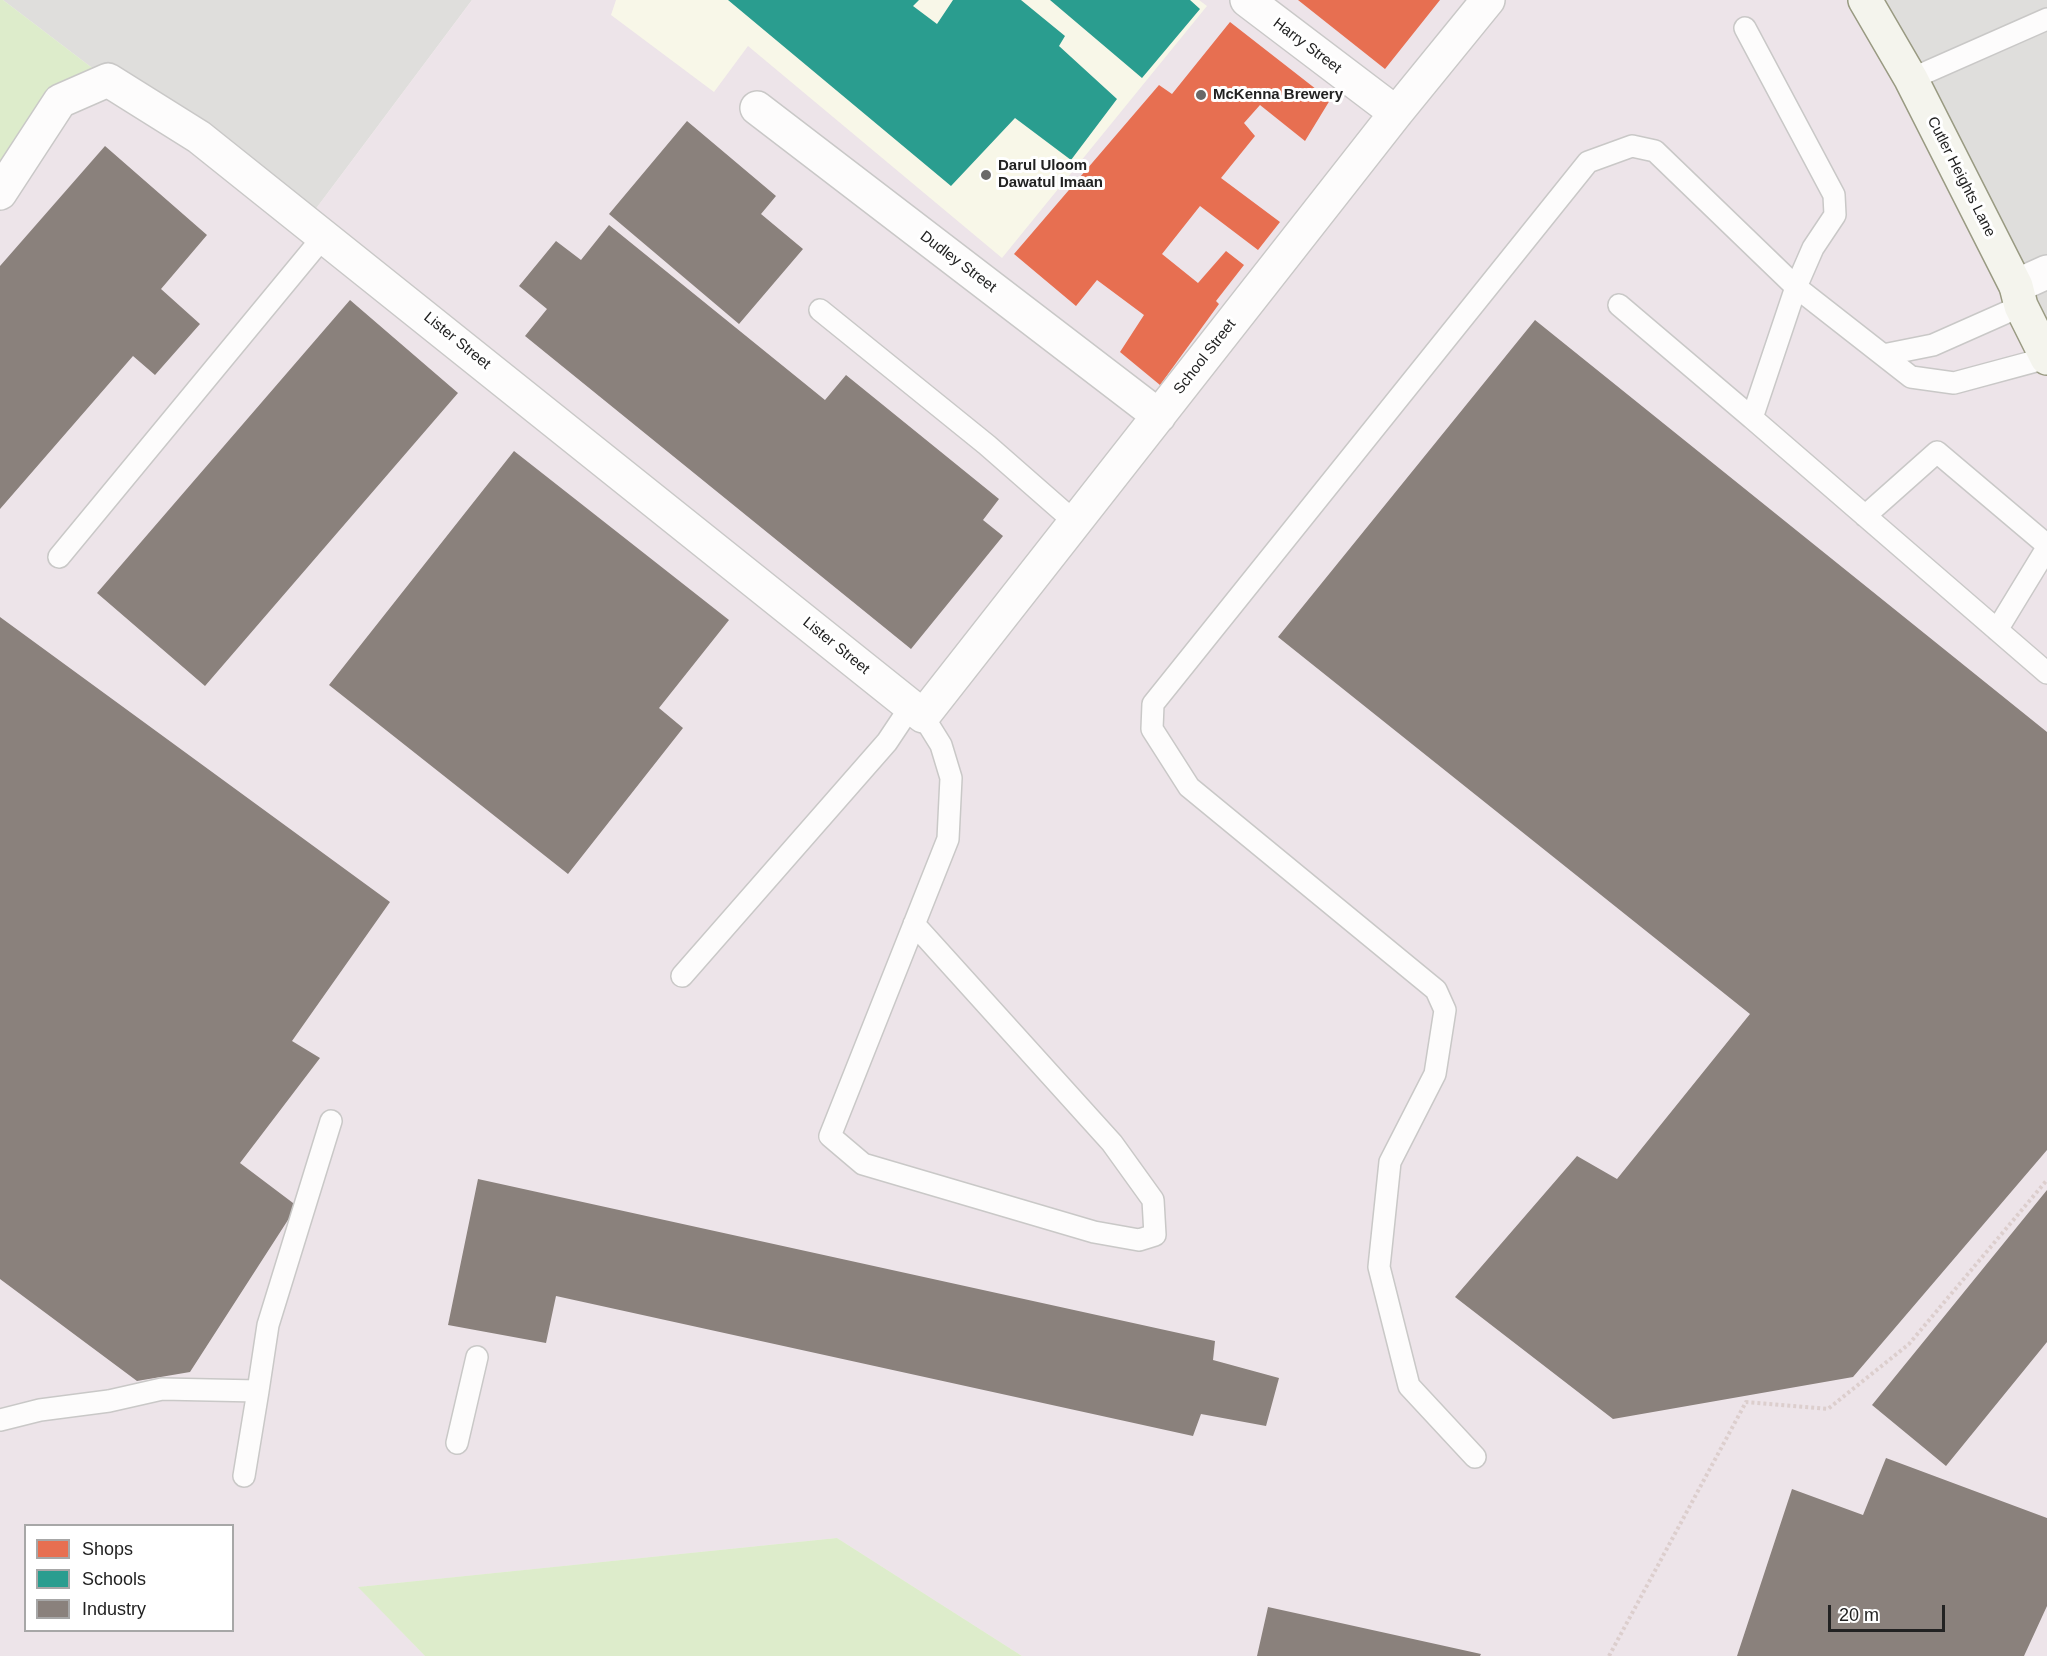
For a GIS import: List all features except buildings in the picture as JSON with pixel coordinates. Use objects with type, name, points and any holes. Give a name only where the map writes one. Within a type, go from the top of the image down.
[{"type":"street","name":"Harry Street","points":[[1247,0],[1396,113]]},
{"type":"street","name":"School Street","points":[[917,711],[1076,523],[1396,113],[1488,0]]},
{"type":"street","name":"Cutler Heights Lane","points":[[1865,0],[1911,79],[2047,358]]},
{"type":"street","name":"Lister Street","points":[[0,193],[60,101],[108,80],[199,137],[917,711]]},
{"type":"street","name":"Dudley Street","points":[[757,108],[1159,416]]},
{"type":"street","points":[[2018,296],[2047,272]]},
{"type":"lane","points":[[1911,79],[2047,20]]},
{"type":"lane","points":[[1745,28],[1834,195],[1835,215],[1813,248],[1796,287],[1752,418]]},
{"type":"lane","points":[[1476,1457],[1409,1386],[1379,1267],[1390,1162],[1435,1074],[1445,1010],[1436,990],[1190,787],[1152,729],[1153,704],[1588,162],[1632,146],[1655,151],[1796,287],[1911,377],[1954,383],[2047,358]]},
{"type":"lane","points":[[59,557],[324,236]]},
{"type":"lane","points":[[1883,356],[1933,345],[2018,296]]},
{"type":"lane","points":[[1619,305],[2047,674]]},
{"type":"lane","points":[[820,310],[987,445],[1076,523]]},
{"type":"lane","points":[[1866,516],[1937,452],[2047,547],[1996,630]]},
{"type":"lane","points":[[682,976],[887,742],[917,711],[941,745],[951,778],[948,839],[914,924],[830,1136],[863,1164],[1094,1232],[1139,1240],[1155,1235],[1153,1200],[1112,1143],[914,924]]},
{"type":"lane","points":[[244,1476],[268,1325],[331,1121]]},
{"type":"lane","points":[[457,1443],[477,1357]]},
{"type":"lane","points":[[3,1414],[109,1401],[162,1389],[258,1391]]},
{"type":"path","points":[[1609,1656],[1746,1402],[1828,1409],[1909,1344],[2047,1180]]},
{"type":"shaded area","points":[[3,0],[472,0],[306,222],[108,80]]},
{"type":"shaded area","points":[[472,0],[1865,0],[2047,358],[2047,1656],[1022,1656],[837,1538],[359,1587],[425,1656],[0,1656],[0,193],[60,101],[108,80],[306,222]]},
{"type":"shaded area","name":"Darul Uloom Dawatul Imaan","points":[[616,0],[1199,0],[1207,6],[1002,258],[748,46],[714,92],[611,15]]},
{"type":"shaded area","points":[[1865,0],[2047,0],[2047,358]]},
{"type":"green space","points":[[0,0],[108,80],[60,101],[0,193]]},
{"type":"green space","points":[[837,1538],[1022,1656],[425,1656],[358,1587]]},
{"type":"place","name":"McKenna Brewery","points":[[1201,95]]},
{"type":"place","name":"Darul Uloom Dawatul Imaan","points":[[986,175]]}]
